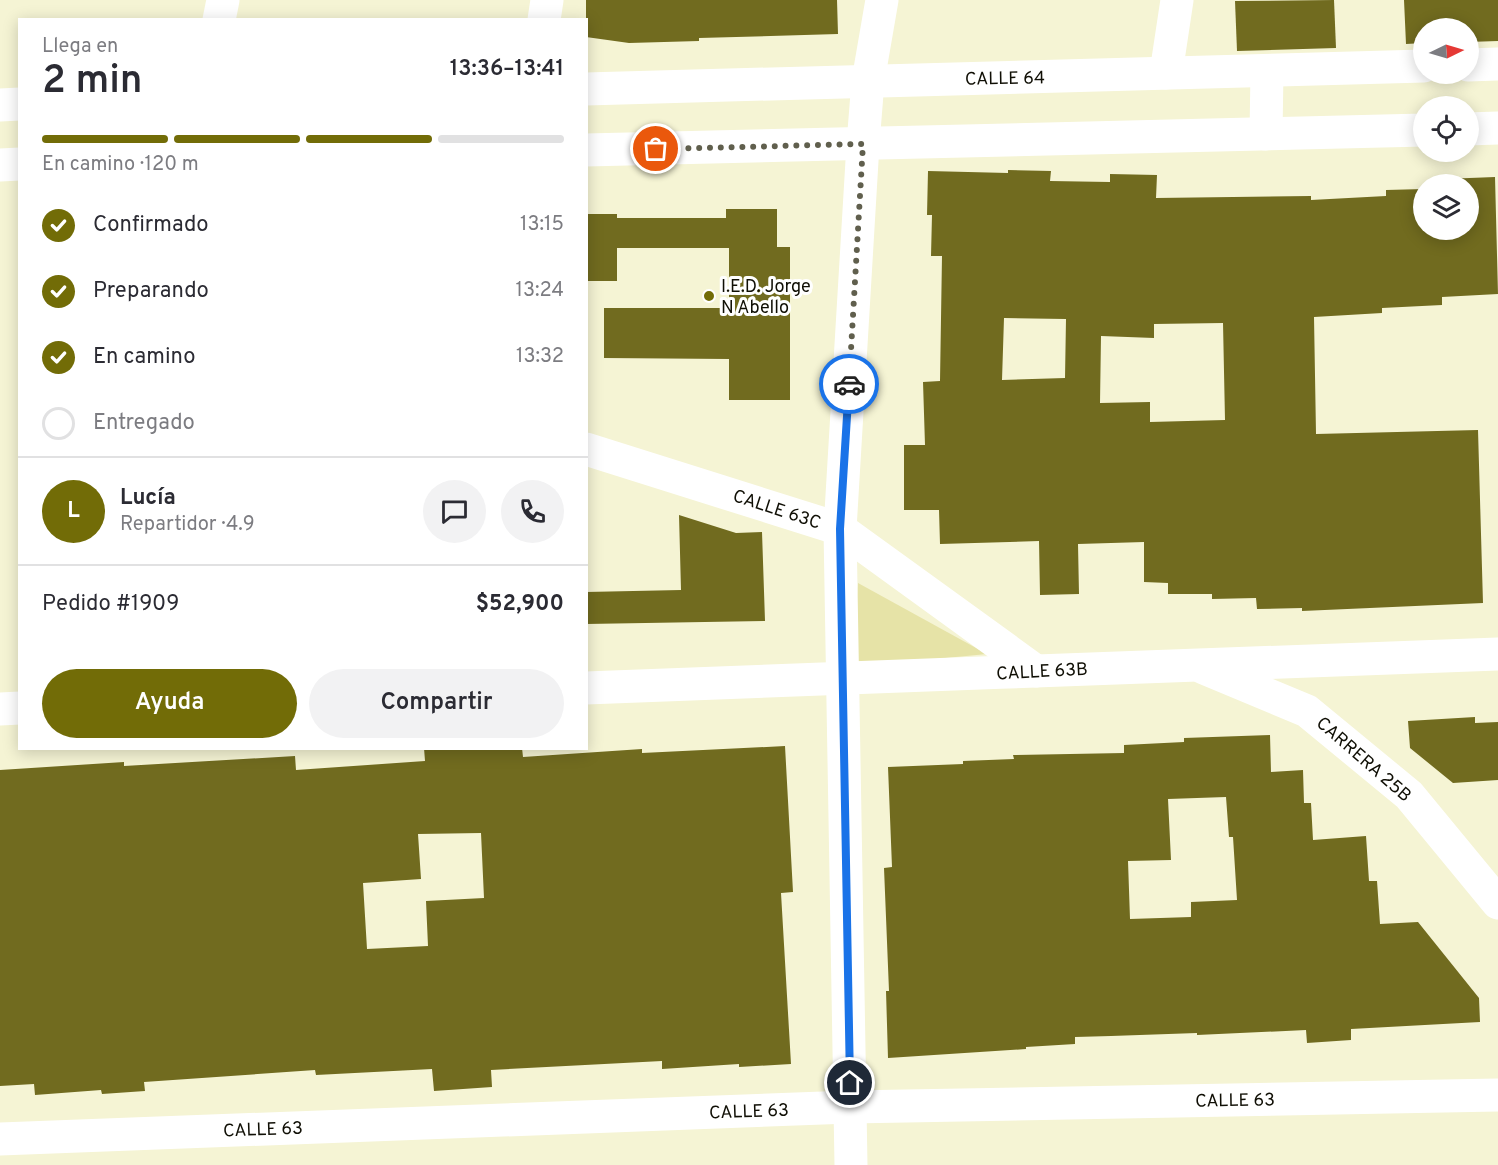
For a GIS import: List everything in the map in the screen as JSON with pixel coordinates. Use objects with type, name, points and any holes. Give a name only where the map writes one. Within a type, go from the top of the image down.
[{"type":"street","points":[[219,18],[223,0]]},
{"type":"street","points":[[544,18],[547,0]]},
{"type":"street","points":[[851,1165],[840,529],[868,81],[882,0]]},
{"type":"street","points":[[1166,73],[1177,0]]},
{"type":"street","points":[[1479,65],[1498,64]]},
{"type":"street","name":"CALLE 64","points":[[588,89],[1413,66]]},
{"type":"street","points":[[1266,134],[1267,71]]},
{"type":"street","points":[[0,105],[18,104]]},
{"type":"street","points":[[1479,129],[1498,128]]},
{"type":"street","points":[[588,150],[1413,130]]},
{"type":"street","points":[[0,165],[18,164]]},
{"type":"street","name":"CALLE 63C","points":[[588,450],[840,529],[1036,671]]},
{"type":"street","name":"CALLE 63B","points":[[588,688],[843,680],[1194,663],[1498,654]]},
{"type":"street","name":"CARRERA 25B","points":[[1194,663],[1307,711],[1408,795],[1498,903]]},
{"type":"street","points":[[0,709],[18,708]]},
{"type":"street","name":"CALLE 63","points":[[0,1139],[850,1107],[1498,1095]]},
{"type":"shaded area","points":[[858,583],[987,654],[852,667]]},
{"type":"building","points":[[586,0],[837,0],[838,34],[699,38],[699,41],[629,43],[588,37],[588,18],[586,18]]},
{"type":"building","points":[[1334,0],[1336,48],[1237,51],[1235,1]]},
{"type":"building","points":[[1404,0],[1498,0],[1498,41],[1479,42],[1479,18],[1413,18],[1413,44],[1406,44]]},
{"type":"building","points":[[1008,170],[1051,171],[1050,181],[1110,182],[1110,174],[1157,175],[1156,198],[1311,196],[1311,200],[1386,196],[1386,190],[1413,189],[1413,240],[1479,240],[1479,178],[1495,177],[1498,294],[1442,297],[1442,305],[1382,308],[1382,313],[1314,317],[1316,434],[1478,430],[1483,603],[1302,611],[1302,608],[1257,609],[1256,598],[1212,599],[1212,594],[1168,594],[1168,583],[1144,582],[1144,542],[1078,544],[1079,594],[1040,595],[1039,541],[940,544],[939,510],[904,510],[904,445],[925,445],[923,382],[940,381],[942,256],[931,256],[932,215],[927,215],[928,171],[1008,173]],"holes":[[[1004,318],[1066,319],[1065,378],[1002,380]],[[1223,323],[1225,420],[1150,422],[1150,402],[1100,403],[1101,336],[1154,338],[1154,324]]]},
{"type":"building","points":[[726,209],[777,209],[777,247],[790,247],[790,400],[729,400],[729,359],[604,358],[604,308],[729,308],[729,248],[617,248],[617,281],[588,281],[588,214],[617,214],[617,218],[726,218]]},
{"type":"building","points":[[679,515],[736,533],[762,532],[765,621],[588,624],[588,592],[681,590]]},
{"type":"building","points":[[1475,717],[1475,723],[1498,722],[1498,780],[1453,783],[1410,748],[1408,721]]},
{"type":"building","points":[[1270,735],[1271,772],[1303,770],[1304,803],[1311,803],[1313,840],[1366,836],[1369,881],[1377,881],[1380,924],[1418,922],[1479,998],[1480,1022],[1351,1029],[1351,1040],[1307,1043],[1306,1030],[1075,1037],[1075,1044],[888,1058],[886,991],[889,991],[884,868],[892,867],[888,767],[963,764],[963,761],[1014,759],[1013,755],[1124,753],[1124,745],[1184,742],[1184,738]],"holes":[[[1226,797],[1229,837],[1233,837],[1237,900],[1191,902],[1191,917],[1130,919],[1128,861],[1171,860],[1168,799]]]},
{"type":"building","points":[[785,746],[793,892],[781,893],[791,1064],[739,1067],[739,1064],[662,1069],[662,1061],[491,1070],[492,1087],[434,1091],[432,1069],[316,1075],[315,1070],[144,1082],[145,1091],[102,1094],[101,1090],[35,1095],[34,1084],[0,1086],[0,770],[124,762],[124,766],[295,756],[296,770],[425,761],[424,750],[522,750],[523,757],[642,749],[642,753]],"holes":[[[481,833],[484,898],[426,901],[428,946],[367,949],[363,883],[421,879],[418,834]]]},
{"type":"way so far","points":[[656,149],[863,144],[849,384]]},
{"type":"place","name":"I.E.D. Jorge N Abello","points":[[709,296]]},
{"type":"route","points":[[849,384],[840,529],[850,1083]]}]
